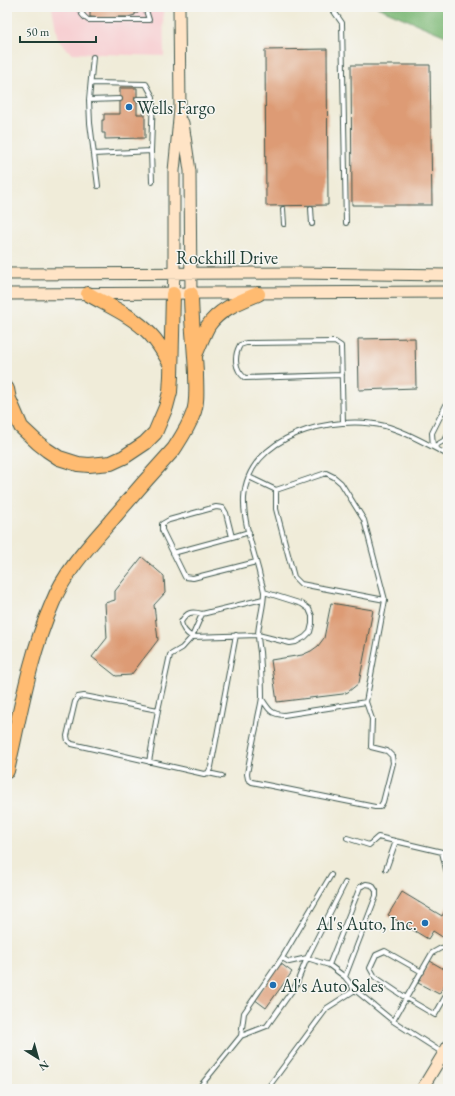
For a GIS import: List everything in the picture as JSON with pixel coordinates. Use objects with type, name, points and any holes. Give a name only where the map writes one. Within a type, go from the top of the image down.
[{"type":"highway","points":[[88,294],[127,316],[143,327],[161,347],[171,365]]},
{"type":"highway","points":[[7,389],[9,400],[22,427],[47,450],[66,461],[89,465],[111,463],[134,451],[155,433],[166,407],[170,392],[173,294]]},
{"type":"highway","points":[[7,771],[37,643],[52,602],[83,552],[174,449],[184,434],[194,412],[196,393],[191,294]]},
{"type":"highway","points":[[195,355],[204,332],[220,312],[258,294]]},
{"type":"main road","points":[[173,294],[174,171],[180,109],[179,7]]},
{"type":"main road","points":[[180,109],[190,171],[191,294]]},
{"type":"main road","name":"Rockhill Drive","points":[[7,274],[295,273],[448,275]]},
{"type":"main road","name":"Rockhill Drive","points":[[7,294],[448,292]]},
{"type":"main road","points":[[422,1089],[445,1055]]},
{"type":"lane","points":[[80,7],[82,16],[88,20],[149,20],[145,7]]},
{"type":"lane","points":[[330,7],[342,23],[346,223]]},
{"type":"lane","points":[[93,57],[89,100],[90,123],[98,186]]},
{"type":"lane","points":[[91,83],[146,84],[153,96],[151,151],[152,182]]},
{"type":"lane","points":[[89,100],[120,99]]},
{"type":"lane","points":[[137,99],[152,99]]},
{"type":"lane","points":[[94,154],[151,151]]},
{"type":"lane","points":[[311,208],[312,224]]},
{"type":"lane","points":[[283,209],[284,224]]},
{"type":"lane","points":[[342,375],[245,378],[236,368],[236,352],[240,345],[246,343],[335,342],[342,346],[343,423]]},
{"type":"lane","points":[[433,447],[432,433],[448,401]]},
{"type":"lane","points":[[249,477],[276,490],[326,473],[341,483],[364,520],[386,600],[366,702],[372,719],[371,747],[387,751],[392,756],[393,763],[383,802],[380,807],[252,782],[248,778],[247,774],[262,700],[258,634],[264,592],[246,519],[244,497],[249,477],[253,468],[263,455],[269,449],[282,441],[311,429],[343,423],[385,426],[409,435],[448,455]]},
{"type":"lane","points":[[433,447],[445,440],[448,435]]},
{"type":"lane","points":[[276,490],[276,509],[294,577],[301,584],[386,600]]},
{"type":"lane","points":[[232,537],[226,513],[223,508],[216,507],[169,520],[162,524],[162,530],[185,576],[193,578],[256,562]]},
{"type":"lane","points":[[173,553],[249,532]]},
{"type":"lane","points":[[263,598],[202,614],[195,612],[190,613],[184,616],[181,622],[182,627],[186,633],[192,637],[258,634],[290,643],[296,642],[310,632],[312,616],[309,609],[302,604],[264,592]]},
{"type":"lane","points":[[149,762],[170,655],[182,648],[192,637],[202,614]]},
{"type":"lane","points":[[208,773],[211,767],[236,635]]},
{"type":"lane","points":[[158,710],[84,696],[78,697],[75,702],[68,741],[72,744],[149,762],[204,774],[208,773],[222,776]]},
{"type":"lane","points":[[262,700],[270,712],[284,715],[366,702]]},
{"type":"lane","points":[[346,838],[369,845],[378,837],[442,852],[448,878]]},
{"type":"lane","points":[[386,869],[396,841]]},
{"type":"lane","points":[[241,1036],[244,1013],[282,958],[331,875]]},
{"type":"lane","points":[[198,1089],[241,1036],[267,1026],[296,985],[307,958],[345,883]]},
{"type":"lane","points":[[329,964],[360,887],[366,884],[372,885],[376,891],[376,896],[345,976]]},
{"type":"lane","points":[[393,1021],[432,953],[441,948],[448,947]]},
{"type":"lane","points":[[422,972],[386,951],[376,955],[370,968],[375,977],[434,1015],[448,992]]},
{"type":"lane","points":[[282,958],[289,962],[307,958],[329,964],[345,976],[355,990],[393,1021],[445,1055]]},
{"type":"lane","points":[[267,1089],[327,1008],[355,990]]},
{"type":"shaded area","points":[[52,7],[163,7],[164,56],[71,53],[58,40]]},
{"type":"green space","points":[[377,7],[448,7],[448,37]]},
{"type":"building","points":[[90,7],[138,7],[138,13],[128,17],[116,17],[116,19],[90,17]]},
{"type":"building","points":[[327,49],[328,205],[266,206],[265,50]]},
{"type":"building","points":[[351,65],[430,65],[432,205],[352,205]]},
{"type":"building","name":"Wells Fargo","points":[[120,88],[137,88],[137,114],[145,114],[145,138],[105,139],[105,133],[102,133],[102,120],[104,120],[104,114],[120,114]]},
{"type":"building","points":[[415,338],[416,388],[359,390],[358,339]]},
{"type":"building","points":[[142,557],[164,576],[165,593],[154,605],[158,640],[131,675],[116,676],[92,657],[107,638],[105,603],[115,600],[115,591]]},
{"type":"building","points":[[331,603],[373,610],[359,683],[343,694],[277,702],[271,660],[302,655],[318,646],[324,638]]},
{"type":"building","name":"Al's Auto, Inc.","points":[[402,892],[442,916],[448,905],[448,931],[444,938],[433,931],[428,939],[388,915]]},
{"type":"building","name":"Al's Auto, Inc.","points":[[430,961],[444,969],[448,962],[448,979],[439,994],[418,983]]},
{"type":"building","name":"Al's Auto Sales","points":[[280,963],[292,972],[266,1008],[254,999]]},
{"type":"place","name":"Wells Fargo","points":[[129,107]]},
{"type":"place","name":"Al's Auto, Inc.","points":[[425,923]]},
{"type":"place","name":"Al's Auto Sales","points":[[273,985]]}]
